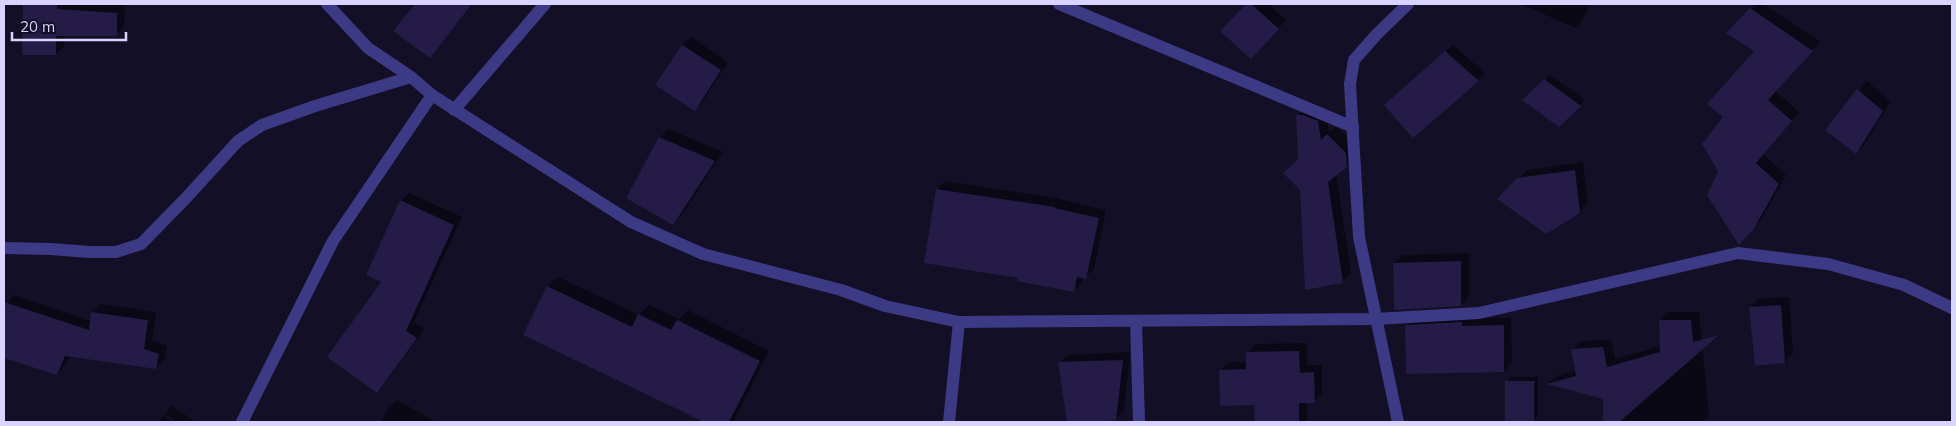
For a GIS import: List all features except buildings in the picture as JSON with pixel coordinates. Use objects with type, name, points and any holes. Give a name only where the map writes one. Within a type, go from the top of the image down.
[{"type":"street","points":[[327,4],[368,48],[411,77],[432,95],[631,222],[704,254],[841,290],[885,306],[959,322],[1375,319],[1479,313],[1738,253],[1828,264],[1904,285],[1952,308]]},
{"type":"street","points":[[454,110],[545,4]]},
{"type":"street","points":[[1060,4],[1353,127]]},
{"type":"street","points":[[1398,422],[1359,237],[1350,84],[1354,60],[1376,34],[1408,4]]},
{"type":"street","points":[[4,248],[116,252],[141,244],[238,141],[262,125],[315,106],[411,77]]},
{"type":"street","points":[[242,422],[333,241],[432,95]]},
{"type":"street","points":[[1136,321],[1139,422]]},
{"type":"street","points":[[949,422],[959,322]]}]
